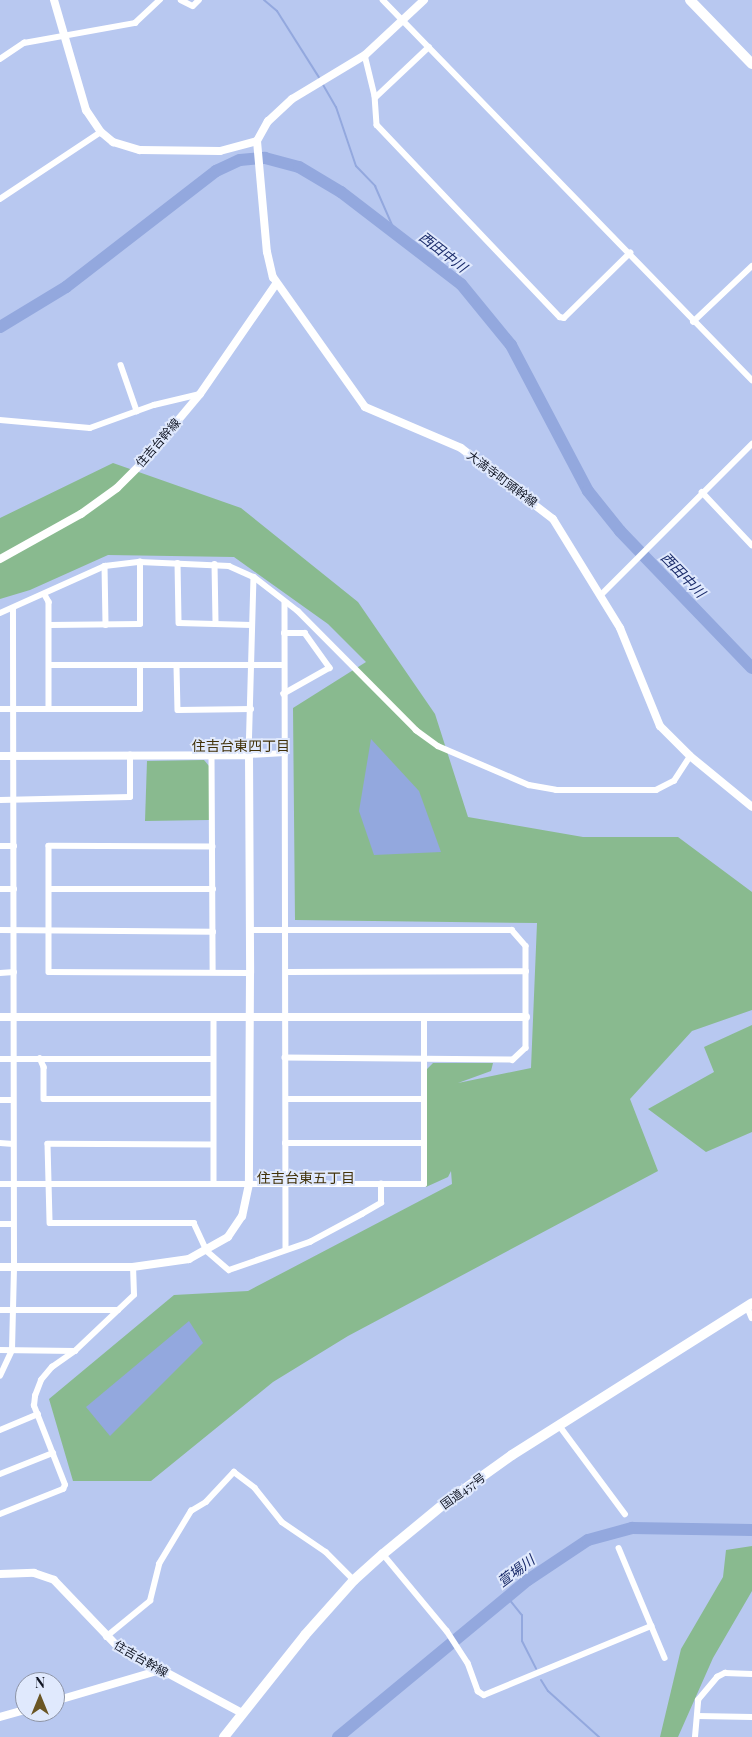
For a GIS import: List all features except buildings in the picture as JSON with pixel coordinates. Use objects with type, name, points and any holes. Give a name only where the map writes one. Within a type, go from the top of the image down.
[{"type":"highway","points":[[690,0],[752,64]]},
{"type":"highway","name":"国道457号","points":[[224,1737],[354,1580],[445,1503],[560,1425],[750,1305]]},
{"type":"street","points":[[54,0],[86,110],[100,132],[114,142],[140,150],[220,151],[258,144],[275,112],[365,55],[424,0]]},
{"type":"street","points":[[0,58],[24,43],[135,24],[160,0]]},
{"type":"street","points":[[181,0],[193,6],[199,0]]},
{"type":"street","points":[[383,0],[630,253],[693,322],[752,380]]},
{"type":"street","points":[[375,98],[429,47]]},
{"type":"street","points":[[365,55],[375,98],[377,125],[560,317],[564,318],[630,253]]},
{"type":"street","points":[[0,199],[100,132]]},
{"type":"street","name":"大満寺町頭幹線","points":[[258,144],[267,252],[276,284],[365,407],[461,448],[543,510],[557,525],[626,640],[660,726],[690,756],[752,807]]},
{"type":"street","points":[[693,322],[752,266]]},
{"type":"street","name":"住吉台幹線","points":[[0,559],[82,514],[116,488],[169,432],[200,394],[276,284]]},
{"type":"street","points":[[121,365],[137,411]]},
{"type":"street","points":[[0,420],[90,428],[137,411],[200,394]]},
{"type":"street","points":[[600,596],[752,444]]},
{"type":"street","points":[[702,492],[752,545]]},
{"type":"street","points":[[50,625],[140,624],[140,562]]},
{"type":"street","points":[[0,613],[45,595],[71,579],[105,566],[140,562],[216,564],[254,577],[285,602],[312,625],[416,730],[438,746],[529,785],[556,790],[656,790],[674,782],[690,756]]},
{"type":"street","points":[[178,563],[179,623],[251,625]]},
{"type":"street","points":[[216,564],[216,624]]},
{"type":"street","points":[[105,566],[106,625]]},
{"type":"street","points":[[0,1267],[133,1267],[190,1259],[221,1243],[236,1227],[249,1184],[249,755],[252,667],[251,625],[254,577]]},
{"type":"street","points":[[45,595],[49,602],[50,625],[49,708]]},
{"type":"street","points":[[285,602],[286,1099],[284,1184],[286,1248]]},
{"type":"street","points":[[0,1376],[12,1350],[14,1267],[14,709],[12,609]]},
{"type":"street","points":[[284,633],[305,633],[330,668],[284,694]]},
{"type":"street","points":[[50,665],[140,667],[252,667],[284,665]]},
{"type":"street","points":[[0,709],[140,709],[140,667]]},
{"type":"street","points":[[177,667],[178,710],[251,709]]},
{"type":"street","points":[[0,756],[249,755],[285,753]]},
{"type":"street","points":[[0,800],[130,798],[130,755]]},
{"type":"street","points":[[212,755],[213,972]]},
{"type":"street","points":[[0,846],[14,846]]},
{"type":"street","points":[[213,847],[49,846],[49,972],[250,973]]},
{"type":"street","points":[[0,889],[14,889]]},
{"type":"street","points":[[49,889],[213,889]]},
{"type":"street","points":[[0,930],[213,932]]},
{"type":"street","points":[[250,930],[512,930],[526,946],[526,1048],[513,1060],[285,1058]]},
{"type":"street","points":[[286,972],[526,971]]},
{"type":"street","points":[[0,972],[14,972]]},
{"type":"street","points":[[0,1016],[526,1017]]},
{"type":"street","points":[[214,1017],[212,1059],[214,1183]]},
{"type":"street","points":[[0,1184],[424,1184],[424,1017]]},
{"type":"street","points":[[40,1058],[44,1067],[44,1099],[212,1099]]},
{"type":"street","points":[[0,1059],[212,1059]]},
{"type":"street","points":[[286,1099],[423,1099]]},
{"type":"street","points":[[0,1100],[13,1100]]},
{"type":"street","points":[[285,1143],[423,1143]]},
{"type":"street","points":[[0,1144],[13,1144]]},
{"type":"street","points":[[213,1145],[48,1144],[50,1223],[194,1223],[207,1251],[229,1270],[286,1248],[310,1242],[381,1203],[382,1184]]},
{"type":"street","points":[[0,1224],[13,1224]]},
{"type":"street","points":[[0,1514],[63,1489],[64,1485],[34,1402],[41,1380],[52,1366],[75,1351],[134,1295],[133,1267]]},
{"type":"street","points":[[750,1305],[752,1318]]},
{"type":"street","points":[[0,1310],[118,1310]]},
{"type":"street","points":[[0,1350],[75,1351]]},
{"type":"street","points":[[0,1430],[38,1414]]},
{"type":"street","points":[[560,1425],[625,1514]]},
{"type":"street","points":[[0,1474],[53,1453]]},
{"type":"street","points":[[106,1637],[150,1601],[159,1564],[191,1511],[206,1502],[234,1472],[255,1488],[282,1522],[326,1552],[354,1580]]},
{"type":"street","points":[[619,1548],[665,1658]]},
{"type":"street","points":[[383,1554],[447,1630],[463,1654],[478,1690],[484,1695],[651,1626]]},
{"type":"street","name":"住吉台幹線","points":[[0,1574],[34,1573],[54,1580],[106,1637],[160,1670],[242,1713]]},
{"type":"street","points":[[65,1698],[160,1670]]},
{"type":"street","points":[[695,1737],[698,1700],[717,1677],[725,1673],[752,1674]]},
{"type":"street","points":[[0,1717],[15,1713]]},
{"type":"street","points":[[698,1716],[752,1717]]},
{"type":"green space","points":[[113,463],[241,508],[358,602],[435,714],[468,817],[583,837],[678,837],[752,892],[752,1010],[692,1031],[630,1099],[658,1171],[348,1336],[273,1382],[151,1481],[73,1481],[49,1399],[174,1295],[248,1291],[452,1184],[451,1171],[448,1177],[426,1187],[427,1069],[433,1063],[493,1063],[491,1071],[458,1083],[531,1068],[537,923],[295,920],[293,708],[366,662],[328,624],[234,557],[108,555],[30,590],[0,599],[0,518]]},
{"type":"green space","points":[[204,760],[209,766],[209,820],[145,821],[147,761]]},
{"type":"green space","points":[[752,1025],[752,1132],[706,1152],[648,1109],[714,1072],[704,1047]]},
{"type":"green space","points":[[752,1546],[752,1591],[713,1658],[678,1737],[660,1737],[681,1649],[723,1577],[726,1550]]},
{"type":"water","points":[[371,739],[419,791],[441,852],[374,855],[359,811]]},
{"type":"water","points":[[189,1321],[203,1343],[110,1436],[86,1407]]},
{"type":"waterway","points":[[264,0],[277,11],[320,79]]},
{"type":"waterway","points":[[322,83],[336,107],[356,166],[375,186],[396,234]]},
{"type":"waterway","name":"西田中川","points":[[0,327],[66,287],[216,171],[240,160],[265,158],[299,167],[341,192],[461,284],[511,345],[588,491],[620,531],[752,668]]},
{"type":"waterway","name":"萱場川","points":[[338,1737],[528,1580],[588,1540],[632,1528],[752,1530]]},
{"type":"waterway","points":[[508,1598],[522,1615],[522,1641],[536,1669]]},
{"type":"waterway","points":[[541,1680],[548,1691],[599,1737]]},
{"type":"district","name":"住吉台東四丁目","points":[[241,746]]},
{"type":"district","name":"住吉台東五丁目","points":[[306,1178]]}]
